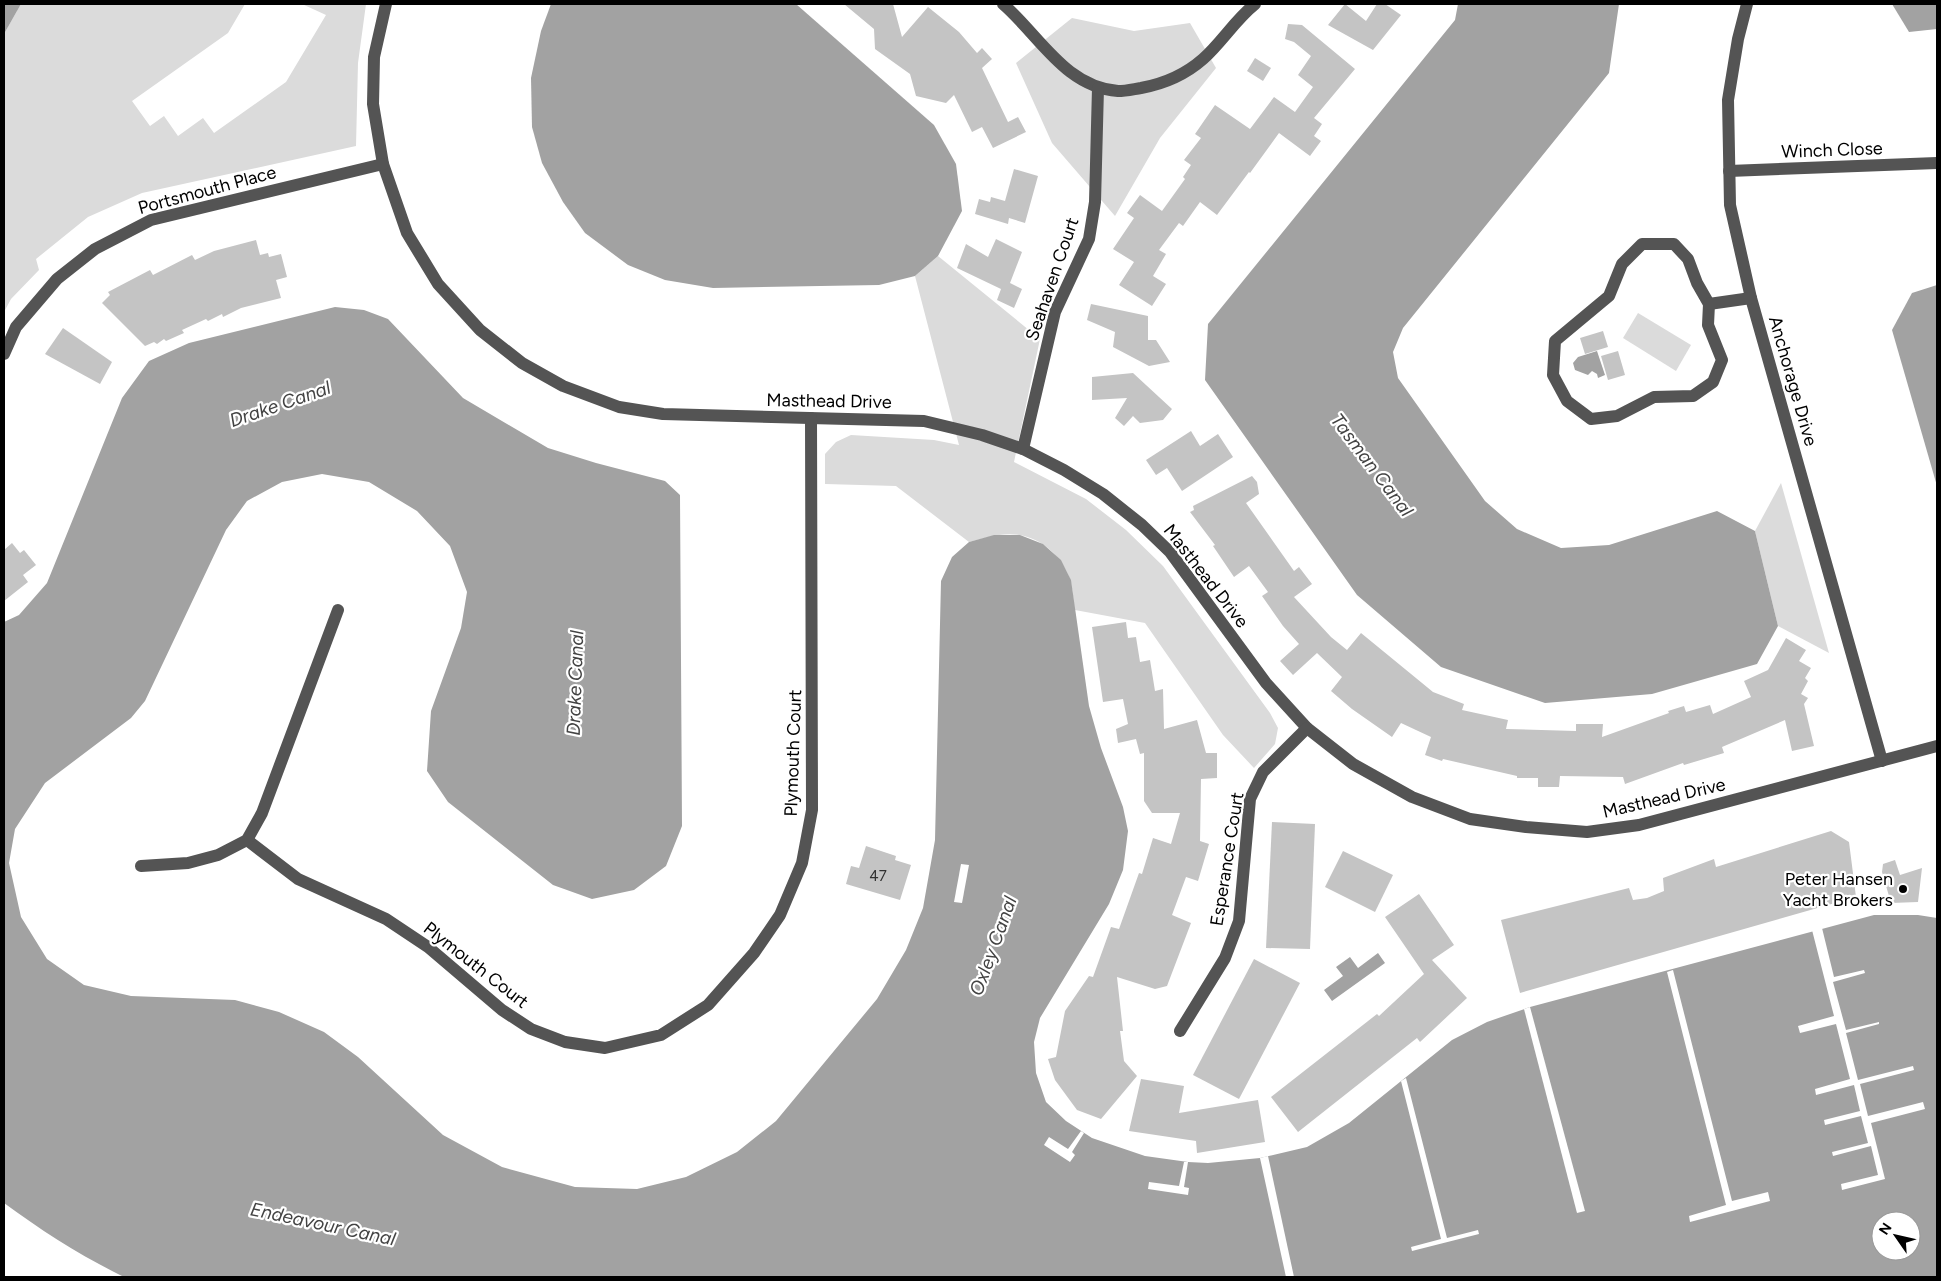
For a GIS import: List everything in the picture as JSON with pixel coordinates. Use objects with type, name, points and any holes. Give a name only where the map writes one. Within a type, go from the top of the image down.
[{"type":"street","name":"Masthead Drive","points":[[386,4],[374,57],[373,104],[383,164],[407,233],[438,284],[480,330],[522,363],[563,386],[619,407],[663,414],[924,421],[982,435],[1023,449],[1064,470],[1103,494],[1142,525],[1170,552],[1266,683],[1307,728],[1353,764],[1421,800],[1470,819],[1526,827],[1587,832],[1640,825],[1937,746]]},
{"type":"street","points":[[1003,4],[1056,61],[1079,78],[1098,88],[1120,91],[1150,86],[1177,76],[1203,59],[1255,4]]},
{"type":"street","name":"Anchorage Drive","points":[[1747,4],[1738,39],[1728,100],[1730,205],[1751,298],[1882,761]]},
{"type":"street","name":"Seahaven Court","points":[[1023,449],[1055,312],[1088,238],[1095,202],[1098,88]]},
{"type":"street","name":"Winch Close","points":[[1729,172],[1937,162]]},
{"type":"street","name":"Portsmouth Place","points":[[4,354],[16,327],[57,279],[95,249],[151,220],[383,164]]},
{"type":"street","points":[[1642,244],[1674,244],[1688,259],[1697,283],[1709,304],[1708,325],[1722,360],[1713,382],[1694,396],[1654,398],[1617,416],[1591,420],[1567,401],[1553,375],[1555,342],[1609,296],[1622,264],[1642,244]]},
{"type":"street","points":[[1709,304],[1751,298]]},
{"type":"street","name":"Plymouth Court","points":[[247,840],[298,879],[386,919],[428,946],[502,1010],[531,1029],[565,1042],[605,1048],[661,1035],[708,1005],[754,953],[780,915],[802,863],[812,810],[812,418]]},
{"type":"street","points":[[141,866],[188,862],[218,856],[247,840],[262,813],[338,610]]},
{"type":"street","name":"Esperance Court","points":[[1180,1031],[1225,958],[1239,921],[1250,799],[1263,772],[1307,728]]},
{"type":"shaded area","points":[[21,4],[245,4],[228,33],[132,101],[150,126],[164,116],[178,136],[203,118],[214,133],[286,82],[326,15],[302,4],[366,4],[358,63],[356,146],[142,193],[88,217],[36,259],[39,270],[11,299],[4,312],[4,34]]},
{"type":"shaded area","points":[[1072,18],[1134,31],[1190,23],[1216,68],[1160,138],[1115,216],[1052,143],[1016,63]]},
{"type":"shaded area","points":[[938,256],[1040,339],[1014,462],[1086,499],[1126,530],[1163,566],[1270,713],[1278,728],[1275,744],[1254,768],[1223,735],[1145,623],[1075,610],[1071,583],[1067,571],[1050,550],[1036,540],[1019,535],[1006,534],[969,542],[896,486],[825,484],[825,454],[836,442],[851,435],[934,440],[959,445],[915,276]]},
{"type":"shaded area","points":[[1638,313],[1691,345],[1676,371],[1623,338]]},
{"type":"shaded area","points":[[1781,483],[1829,653],[1778,626],[1755,531]]},
{"type":"water","points":[[4,4],[21,4],[4,34]]},
{"type":"water","points":[[551,4],[796,4],[934,125],[956,164],[962,211],[938,256],[915,276],[879,285],[713,288],[665,280],[628,265],[585,233],[563,202],[542,163],[532,127],[531,78],[541,31]]},
{"type":"water","name":"Tasman Canal","points":[[1458,4],[1619,4],[1609,73],[1403,328],[1393,352],[1398,378],[1485,501],[1517,529],[1561,548],[1609,545],[1717,511],[1755,531],[1778,626],[1757,664],[1652,694],[1545,703],[1441,667],[1357,595],[1205,380],[1208,324],[1455,20]]},
{"type":"water","points":[[1892,4],[1937,4],[1937,29],[1909,32]]},
{"type":"water","points":[[1937,285],[1937,486],[1892,330],[1912,293]]},
{"type":"water","points":[[335,307],[364,310],[388,319],[463,398],[548,448],[665,481],[680,495],[682,826],[666,866],[634,890],[592,899],[553,885],[448,802],[427,771],[431,711],[461,628],[467,592],[450,546],[417,511],[369,482],[322,474],[282,482],[247,501],[226,530],[145,701],[131,718],[45,783],[15,829],[9,863],[21,917],[47,959],[84,985],[131,996],[235,1000],[279,1012],[324,1032],[358,1057],[443,1135],[502,1167],[575,1187],[637,1189],[686,1177],[737,1152],[776,1121],[877,999],[906,950],[923,908],[935,840],[941,581],[952,557],[969,542],[994,535],[1020,535],[1043,544],[1061,560],[1071,580],[1089,706],[1101,748],[1123,807],[1128,831],[1123,870],[1109,904],[1040,1018],[1034,1042],[1036,1073],[1046,1102],[1066,1121],[1092,1138],[1145,1156],[1208,1163],[1260,1158],[1307,1147],[1349,1123],[1452,1040],[1487,1022],[1530,1007],[1874,915],[1918,915],[1937,918],[1937,1277],[124,1277],[92,1261],[4,1203],[4,622],[19,615],[47,583],[122,398],[149,361],[189,343]]},
{"type":"water","points":[[1597,351],[1605,375],[1598,378],[1597,374],[1592,371],[1588,375],[1575,370],[1573,363],[1578,357]]},
{"type":"water","points":[[1378,953],[1385,963],[1332,1001],[1324,990],[1343,976],[1336,967],[1350,957],[1358,968]]},
{"type":"pier","points":[[961,864],[969,865],[962,903],[954,902]]},
{"type":"pier","points":[[1822,928],[1834,977],[1864,970],[1865,973],[1833,982],[1846,1030],[1879,1022],[1879,1024],[1846,1033],[1858,1080],[1913,1066],[1914,1070],[1860,1084],[1868,1116],[1923,1102],[1925,1109],[1871,1123],[1885,1179],[1842,1190],[1841,1184],[1878,1175],[1871,1146],[1833,1156],[1832,1152],[1868,1143],[1861,1116],[1825,1125],[1824,1120],[1860,1111],[1854,1085],[1816,1095],[1815,1089],[1850,1079],[1836,1024],[1800,1033],[1798,1026],[1834,1016],[1812,930]]},
{"type":"pier","points":[[1673,970],[1732,1201],[1768,1192],[1770,1201],[1690,1222],[1689,1216],[1726,1205],[1667,972]]},
{"type":"pier","points":[[1530,1007],[1585,1211],[1577,1213],[1524,1009]]},
{"type":"pier","points":[[1406,1078],[1447,1238],[1478,1230],[1479,1234],[1412,1251],[1411,1247],[1441,1239],[1401,1081]]},
{"type":"pier","points":[[1081,1131],[1084,1133],[1072,1152],[1075,1155],[1070,1162],[1044,1145],[1049,1137],[1068,1149]]},
{"type":"pier","points":[[1268,1156],[1294,1277],[1286,1277],[1260,1158]]},
{"type":"pier","points":[[1184,1162],[1188,1162],[1184,1187],[1189,1188],[1188,1195],[1148,1189],[1149,1182],[1179,1186]]},
{"type":"building","points":[[844,4],[893,4],[902,37],[928,7],[959,32],[977,53],[982,48],[992,59],[982,68],[1008,122],[1018,117],[1026,132],[993,148],[982,127],[972,132],[954,95],[946,103],[916,96],[910,74],[875,49],[874,29]]},
{"type":"building","points":[[1345,4],[1366,21],[1377,4],[1385,4],[1401,15],[1373,50],[1328,25]]},
{"type":"building","points":[[1288,24],[1302,25],[1355,69],[1314,118],[1322,124],[1314,136],[1321,141],[1310,156],[1279,133],[1217,215],[1200,202],[1183,226],[1179,223],[1159,250],[1166,254],[1153,276],[1166,284],[1152,306],[1119,285],[1134,262],[1113,249],[1134,218],[1127,213],[1140,195],[1162,211],[1185,179],[1183,177],[1191,165],[1184,160],[1201,138],[1195,134],[1215,105],[1250,129],[1274,97],[1295,112],[1313,87],[1298,75],[1311,56],[1294,42],[1285,39]]},
{"type":"building","points":[[1255,58],[1271,68],[1263,81],[1247,71]]},
{"type":"building","points":[[1014,169],[1038,176],[1025,223],[1009,218],[1008,224],[975,214],[979,199],[990,202],[991,197],[1005,201]]},
{"type":"building","points":[[996,239],[1022,252],[1010,283],[1022,289],[1014,308],[997,300],[1001,289],[957,268],[966,244],[988,257]]},
{"type":"building","points":[[256,240],[260,255],[268,253],[269,257],[281,254],[287,277],[276,280],[281,298],[241,308],[223,317],[222,314],[208,321],[206,319],[182,330],[184,333],[166,341],[164,339],[157,344],[154,342],[145,346],[102,303],[110,295],[108,292],[150,270],[153,275],[192,255],[195,260],[214,251]]},
{"type":"building","points":[[1091,304],[1148,316],[1148,340],[1156,340],[1170,362],[1149,366],[1113,347],[1115,332],[1087,320]]},
{"type":"building","points":[[63,328],[112,362],[100,384],[45,354]]},
{"type":"building","points":[[1603,331],[1608,347],[1585,354],[1580,338]]},
{"type":"building","points":[[1618,351],[1625,375],[1608,380],[1601,356]]},
{"type":"building","points":[[1133,373],[1172,409],[1163,420],[1140,423],[1133,416],[1124,426],[1115,418],[1127,398],[1092,400],[1092,377]]},
{"type":"building","points":[[1191,431],[1200,446],[1218,434],[1233,457],[1182,491],[1167,468],[1156,475],[1146,460]]},
{"type":"building","points":[[1252,476],[1257,482],[1259,494],[1246,503],[1294,571],[1299,567],[1312,584],[1294,597],[1331,637],[1347,650],[1361,633],[1433,692],[1464,704],[1462,710],[1508,720],[1506,729],[1576,731],[1576,724],[1603,724],[1602,737],[1684,706],[1686,712],[1710,705],[1713,714],[1751,697],[1744,681],[1768,670],[1786,638],[1806,650],[1799,661],[1811,668],[1805,678],[1808,681],[1801,694],[1808,698],[1804,704],[1814,746],[1792,751],[1785,720],[1722,747],[1724,753],[1684,765],[1683,763],[1625,784],[1623,777],[1560,776],[1559,787],[1538,787],[1538,778],[1517,778],[1517,776],[1443,759],[1442,761],[1425,755],[1431,737],[1401,723],[1392,737],[1352,709],[1331,691],[1342,677],[1317,653],[1293,675],[1280,661],[1299,644],[1283,626],[1262,596],[1268,592],[1249,566],[1234,577],[1213,546],[1215,545],[1190,512],[1194,510],[1193,506]]},
{"type":"building","points":[[12,543],[20,553],[24,550],[36,565],[23,575],[28,582],[4,601],[4,550]]},
{"type":"building","points":[[1126,622],[1128,638],[1136,637],[1140,662],[1150,660],[1155,691],[1163,689],[1164,729],[1197,720],[1206,753],[1217,753],[1217,778],[1201,779],[1200,841],[1209,844],[1198,881],[1186,877],[1172,915],[1191,923],[1167,986],[1155,989],[1117,977],[1124,1061],[1137,1076],[1101,1119],[1077,1110],[1055,1080],[1048,1059],[1056,1057],[1065,1011],[1089,976],[1093,977],[1111,927],[1119,929],[1139,873],[1142,874],[1153,838],[1171,844],[1180,813],[1152,813],[1144,801],[1144,753],[1140,754],[1136,739],[1118,743],[1116,729],[1128,724],[1123,699],[1103,702],[1092,627]]},
{"type":"building","points":[[1272,822],[1315,824],[1310,949],[1266,948]]},
{"type":"building","points":[[1831,831],[1849,842],[1856,897],[1520,993],[1501,920],[1629,888],[1633,900],[1647,898],[1664,891],[1663,878],[1714,859],[1716,867]]},
{"type":"building","points":[[866,846],[896,856],[895,860],[911,865],[900,900],[846,884],[851,866],[859,868]]},
{"type":"building","points":[[1343,851],[1393,875],[1375,912],[1325,887]]},
{"type":"building","name":"Peter Hansen Yacht Brokers","points":[[1895,860],[1900,875],[1922,868],[1918,902],[1891,903],[1882,872],[1883,864]]},
{"type":"building","points":[[1419,894],[1454,945],[1432,960],[1467,998],[1420,1042],[1417,1038],[1298,1132],[1271,1097],[1377,1014],[1379,1016],[1424,974],[1385,917]]},
{"type":"building","points":[[1254,959],[1300,983],[1239,1099],[1193,1075]]},
{"type":"building","points":[[1141,1079],[1184,1086],[1179,1113],[1258,1100],[1265,1142],[1197,1153],[1196,1141],[1129,1131]]},
{"type":"place","name":"Peter Hansen Yacht Brokers","points":[[1903,889]]},
{"type":"water label","name":"Drake Canal","points":[[280,404]]},
{"type":"water label","name":"Drake Canal","points":[[575,683]]},
{"type":"water label","name":"Oxley Canal","points":[[993,946]]},
{"type":"water label","name":"Endeavour Canal","points":[[323,1224]]}]
